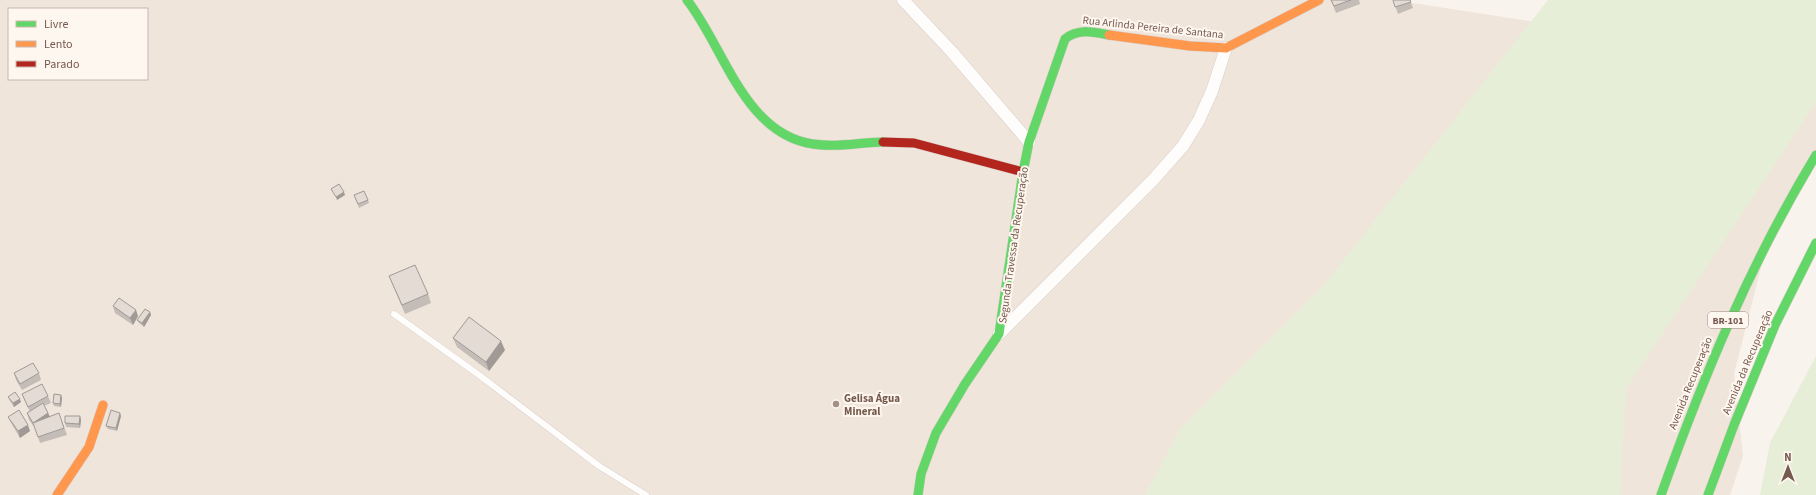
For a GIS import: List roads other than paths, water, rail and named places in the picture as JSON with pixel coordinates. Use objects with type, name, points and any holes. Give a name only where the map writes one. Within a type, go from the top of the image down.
[{"type":"main road","points":[[687,0],[748,101],[762,118],[777,129],[798,140],[812,144],[832,146],[870,142],[914,143],[1023,172]]},
{"type":"main road","name":"Rua Arlinda Pereira de Santana","points":[[1059,55],[1065,39],[1070,34],[1077,31],[1190,46],[1226,48],[1319,0]]},
{"type":"main road","name":"Segunda Travessa da Recuperação","points":[[918,495],[921,474],[936,433],[965,384],[999,334],[1023,172],[1029,142],[1059,55]]},
{"type":"main road","name":"Avenida Recuperação","points":[[1661,495],[1679,444],[1731,312],[1798,183],[1816,155]]},
{"type":"main road","name":"Avenida da Recuperação","points":[[1708,495],[1775,324],[1816,242]]},
{"type":"main road","points":[[57,495],[89,447],[98,424],[103,405]]},
{"type":"street","points":[[903,0],[952,52],[1029,142]]},
{"type":"street","points":[[999,334],[1153,180],[1183,146],[1200,120],[1212,91],[1226,48]]},
{"type":"lane","points":[[394,314],[479,375],[599,466],[646,495]]},
{"type":"place","name":"Gelisa Água Mineral","points":[[836,404]]}]
